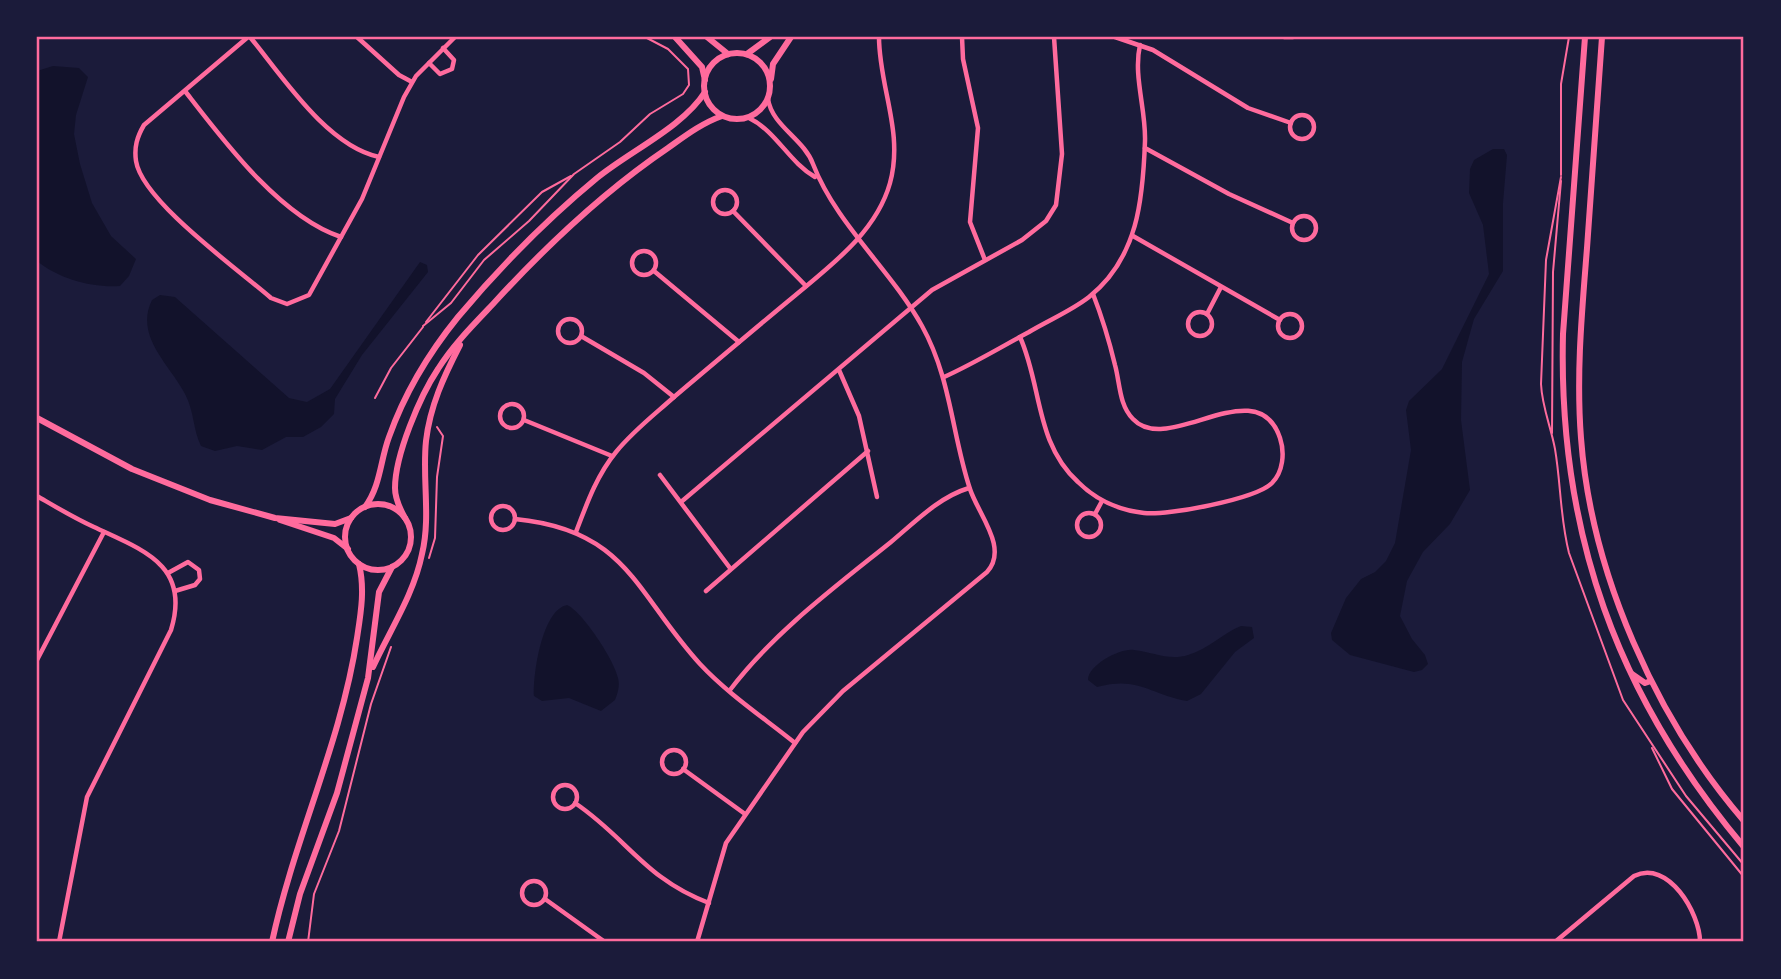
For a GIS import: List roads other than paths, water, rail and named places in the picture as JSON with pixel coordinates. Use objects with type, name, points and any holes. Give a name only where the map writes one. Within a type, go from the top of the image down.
[{"type":"main road","points":[[675,37],[702,67],[708,102],[722,116]]},
{"type":"main road","points":[[707,37],[728,54]]},
{"type":"main road","points":[[747,54],[770,37]]},
{"type":"main road","points":[[288,942],[300,894],[337,793],[368,678],[379,592],[392,567],[408,551],[410,528],[395,489],[400,460],[421,400],[438,369],[466,333],[533,260],[587,211],[648,162],[699,127],[722,116],[749,118],[764,107],[771,85],[773,64],[791,37]]},
{"type":"main road","points":[[1585,37],[1563,334],[1565,443],[1584,547],[1606,619],[1628,670],[1661,733],[1686,773],[1744,847]]},
{"type":"main road","points":[[1602,37],[1580,331],[1581,439],[1601,547],[1621,614],[1651,681],[1688,745],[1744,821]]},
{"type":"main road","points":[[705,80],[713,64],[728,54],[747,54],[764,65],[771,85]]},
{"type":"main road","points":[[275,518],[335,524],[351,518],[365,507],[374,494],[387,442],[410,386],[457,318],[550,220],[598,177],[688,113],[705,92]]},
{"type":"main road","points":[[368,678],[411,589],[422,554],[426,517],[426,443],[432,410],[444,377],[466,333]]},
{"type":"main road","points":[[37,418],[144,474],[210,500],[334,538],[348,549],[359,564],[363,579],[362,603],[351,678],[314,802],[283,889],[272,942]]},
{"type":"main road","points":[[365,507],[391,507],[405,518]]},
{"type":"main road","points":[[348,549],[345,539],[351,518]]},
{"type":"main road","points":[[359,564],[381,570],[392,567]]},
{"type":"main road","points":[[1628,670],[1637,680],[1651,681]]},
{"type":"street","points":[[379,157],[355,149],[325,125],[249,37],[144,125],[137,137],[136,162],[160,201],[271,298],[287,304],[309,295],[362,199],[412,82],[455,37]]},
{"type":"street","points":[[357,37],[399,75],[412,82]]},
{"type":"street","points":[[576,532],[589,496],[612,456],[674,397],[859,238],[885,197],[895,154],[894,122],[881,74],[879,37]]},
{"type":"street","points":[[962,37],[978,128],[977,166],[970,222],[985,260]]},
{"type":"street","points":[[681,502],[939,285],[1040,228],[1056,205],[1062,154],[1054,37]]},
{"type":"street","points":[[1115,37],[1140,45],[1248,108],[1291,123]]},
{"type":"street","points":[[1284,37],[1293,37]]},
{"type":"street","points":[[944,377],[1093,294],[1118,266],[1133,236],[1141,200],[1145,148],[1138,62],[1140,45]]},
{"type":"street","points":[[429,63],[440,74],[452,69],[454,60],[443,48]]},
{"type":"street","points":[[185,91],[215,130],[281,200],[312,223],[341,237]]},
{"type":"street","points":[[697,942],[726,843],[814,718],[992,566],[995,559],[994,542],[969,488],[944,377],[932,346],[911,308],[816,177],[806,152],[773,114],[768,99]]},
{"type":"street","points":[[1298,115],[1306,116],[1313,123],[1313,131],[1308,137],[1300,138],[1291,131],[1291,123],[1298,115]]},
{"type":"street","points":[[749,118],[762,125],[802,170],[816,177]]},
{"type":"street","points":[[1145,148],[1229,194],[1293,223]]},
{"type":"street","points":[[724,190],[734,194],[737,201],[733,211],[725,214],[718,212],[713,200],[717,193],[724,190]]},
{"type":"street","points":[[733,211],[806,286]]},
{"type":"street","points":[[1307,217],[1315,225],[1315,233],[1307,240],[1299,239],[1293,230],[1293,223],[1299,218],[1307,217]]},
{"type":"street","points":[[1133,236],[1280,320]]},
{"type":"street","points":[[646,251],[653,255],[656,263],[654,271],[648,275],[637,273],[633,266],[635,256],[646,251]]},
{"type":"street","points":[[654,271],[739,342]]},
{"type":"street","points":[[1206,314],[1221,287]]},
{"type":"street","points":[[1020,337],[1051,448],[1070,475],[1102,502],[1129,510],[1159,514],[1254,493],[1273,482],[1281,467],[1283,448],[1272,424],[1250,411],[1232,412],[1158,429],[1137,424],[1124,405],[1107,333],[1093,294]]},
{"type":"street","points":[[1196,313],[1206,314],[1212,324],[1209,332],[1202,336],[1194,334],[1189,328],[1190,318],[1196,313]]},
{"type":"street","points":[[1286,315],[1297,316],[1302,330],[1293,338],[1286,337],[1280,332],[1280,320],[1286,315]]},
{"type":"street","points":[[572,320],[581,328],[581,336],[576,342],[565,342],[558,334],[559,327],[564,321],[572,320]]},
{"type":"street","points":[[581,336],[644,373],[674,397]]},
{"type":"street","points":[[839,370],[853,397],[877,497]]},
{"type":"street","points":[[510,404],[517,405],[523,410],[524,420],[518,426],[506,426],[501,419],[501,411],[510,404]]},
{"type":"street","points":[[524,420],[612,456]]},
{"type":"street","points":[[706,591],[868,451]]},
{"type":"street","points":[[660,475],[730,568]]},
{"type":"street","points":[[730,690],[768,647],[858,568],[937,504],[969,488]]},
{"type":"street","points":[[37,496],[142,549],[168,573],[175,591],[177,609],[171,630],[87,797],[59,942]]},
{"type":"street","points":[[1095,514],[1102,502]]},
{"type":"street","points":[[504,506],[511,508],[516,519],[509,528],[501,530],[494,526],[491,518],[494,511],[504,506]]},
{"type":"street","points":[[1087,513],[1095,514],[1101,523],[1100,530],[1091,536],[1083,535],[1078,529],[1080,517],[1087,513]]},
{"type":"street","points":[[516,519],[550,523],[576,532],[620,560],[695,658],[795,743]]},
{"type":"street","points":[[37,660],[104,532]]},
{"type":"street","points":[[168,573],[188,562],[199,570],[200,579],[195,585],[175,591]]},
{"type":"street","points":[[671,750],[679,751],[685,757],[683,769],[677,774],[666,771],[662,761],[664,754],[671,750]]},
{"type":"street","points":[[683,769],[745,814]]},
{"type":"street","points":[[563,785],[570,786],[577,795],[575,803],[569,808],[561,808],[554,803],[554,792],[563,785]]},
{"type":"street","points":[[575,803],[601,822],[655,875],[687,895],[709,904]]},
{"type":"street","points":[[1555,942],[1634,876],[1649,871],[1661,874],[1684,900],[1697,921],[1700,942]]},
{"type":"street","points":[[530,882],[538,882],[546,891],[545,899],[536,905],[528,903],[523,898],[524,887],[530,882]]},
{"type":"street","points":[[545,899],[605,942]]}]
